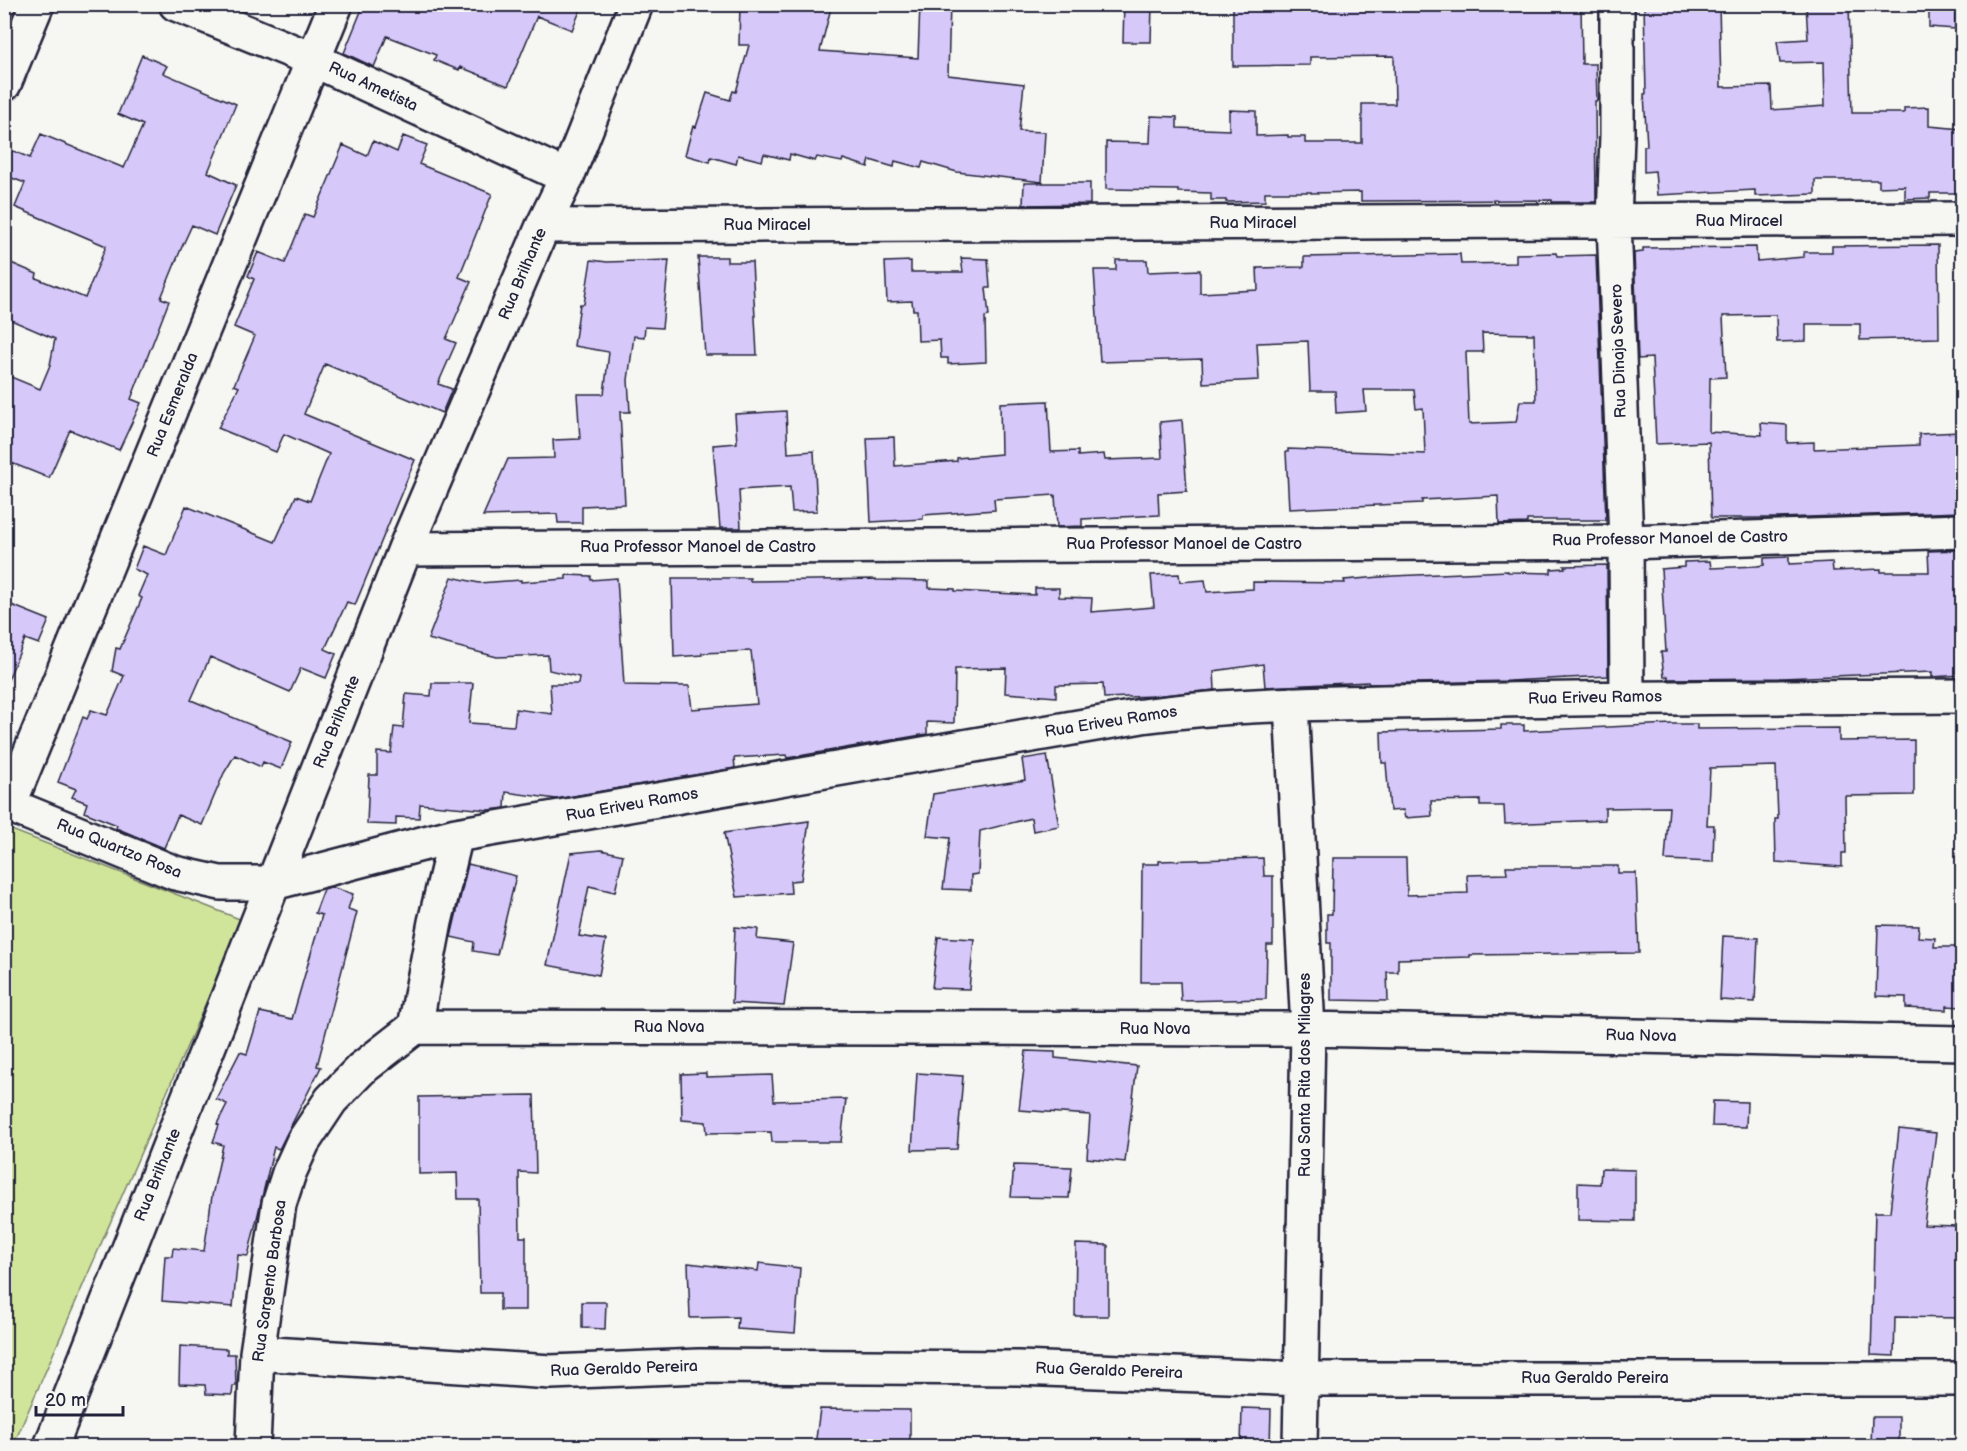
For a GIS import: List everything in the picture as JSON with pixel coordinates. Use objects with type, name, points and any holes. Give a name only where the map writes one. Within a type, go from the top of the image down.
[{"type":"street","points":[[4,84],[38,4]]},
{"type":"street","name":"Rua Ametista","points":[[176,4],[314,60],[567,177]]},
{"type":"street","name":"Rua Esmeralda","points":[[7,804],[336,4]]},
{"type":"street","name":"Rua Brilhante","points":[[51,1446],[405,549],[543,226],[567,177],[636,4]]},
{"type":"street","name":"Rua Dinaja Severo","points":[[1617,4],[1617,135],[1614,221],[1626,542],[1628,697]]},
{"type":"street","name":"Rua Miracel","points":[[543,226],[1962,219]]},
{"type":"street","name":"Rua Professor Manoel de Castro","points":[[405,549],[1626,542],[1962,531]]},
{"type":"street","name":"Rua Eriveu Ramos","points":[[273,883],[456,835],[1190,709],[1292,704],[1628,697],[1962,696]]},
{"type":"street","name":"Rua Santa Rita dos Milagres","points":[[1292,704],[1308,1029],[1300,1446]]},
{"type":"street","name":"Rua Quartzo Rosa","points":[[7,804],[175,873],[220,883],[273,883]]},
{"type":"street","points":[[415,1027],[435,922],[456,835]]},
{"type":"street","name":"Rua Nova","points":[[415,1027],[1308,1029],[1962,1043]]},
{"type":"street","name":"Rua Sargento Barbosa","points":[[254,1446],[257,1353],[279,1204],[289,1173],[303,1142],[331,1100],[361,1069],[415,1027]]},
{"type":"street","name":"Rua Geraldo Pereira","points":[[257,1353],[551,1372],[699,1366],[1006,1368],[1302,1379],[1962,1379]]},
{"type":"green space","points":[[4,827],[242,920],[13,1446],[4,1446]]},
{"type":"building","points":[[364,4],[583,4],[572,30],[537,16],[508,86],[460,67],[459,70],[446,65],[434,60],[436,55],[387,36],[374,67],[344,53]]},
{"type":"building","points":[[740,4],[832,4],[820,51],[918,58],[920,4],[950,4],[948,75],[1024,84],[1019,131],[1045,132],[1042,182],[957,172],[923,162],[921,168],[895,161],[894,167],[870,160],[868,167],[843,159],[842,162],[817,157],[815,161],[790,154],[789,160],[764,154],[762,161],[738,155],[736,164],[711,157],[710,162],[685,155],[693,126],[696,127],[707,93],[730,100],[733,91],[736,92],[749,45],[739,45]]},
{"type":"building","points":[[1124,4],[1152,4],[1151,42],[1123,42]]},
{"type":"building","points":[[1233,4],[1581,4],[1582,64],[1596,64],[1596,202],[1552,202],[1552,200],[1361,201],[1361,192],[1265,192],[1265,201],[1226,202],[1226,200],[1211,200],[1211,193],[1106,189],[1106,142],[1150,143],[1151,116],[1177,117],[1177,128],[1229,130],[1229,110],[1256,111],[1256,136],[1305,137],[1305,143],[1362,143],[1362,104],[1395,104],[1394,56],[1310,57],[1310,65],[1233,66]]},
{"type":"building","points":[[1644,4],[1719,4],[1721,87],[1771,86],[1772,110],[1825,106],[1824,62],[1780,63],[1777,41],[1808,39],[1806,4],[1849,4],[1852,113],[1904,113],[1904,108],[1929,107],[1929,126],[1962,129],[1962,193],[1930,193],[1930,198],[1905,199],[1905,186],[1879,187],[1879,180],[1815,180],[1815,194],[1755,196],[1755,190],[1657,195],[1655,171],[1644,172],[1644,146],[1647,146],[1644,94],[1646,94]]},
{"type":"building","points":[[1929,4],[1955,4],[1955,29],[1929,27]]},
{"type":"building","points":[[142,55],[167,66],[163,73],[236,104],[208,172],[236,185],[215,235],[192,225],[181,249],[161,298],[169,301],[131,399],[141,403],[119,450],[70,430],[49,478],[4,460],[4,374],[40,389],[50,365],[55,339],[4,317],[4,260],[37,274],[36,278],[85,298],[106,246],[15,207],[25,183],[4,175],[4,165],[11,150],[30,158],[41,134],[124,168],[143,125],[118,114]]},
{"type":"building","points":[[403,136],[427,145],[419,164],[492,194],[459,277],[471,282],[446,339],[456,343],[438,384],[452,389],[442,413],[325,364],[304,414],[415,460],[355,605],[347,602],[325,649],[336,654],[326,678],[301,668],[290,692],[210,657],[191,700],[292,742],[281,769],[263,762],[261,767],[235,755],[224,773],[202,825],[178,815],[164,848],[84,812],[87,803],[72,797],[76,789],[58,782],[83,717],[87,719],[91,710],[107,715],[124,676],[112,671],[116,648],[120,649],[142,598],[138,596],[147,575],[134,569],[143,546],[166,555],[186,506],[275,542],[296,496],[310,501],[329,454],[284,434],[276,452],[218,428],[239,387],[234,385],[255,336],[234,327],[254,279],[248,276],[258,252],[285,263],[305,214],[313,217],[343,145],[367,156],[373,141],[397,152]]},
{"type":"building","points":[[1024,183],[1090,183],[1090,204],[1023,205]]},
{"type":"building","points":[[1938,245],[1939,338],[1860,340],[1860,324],[1806,324],[1806,341],[1777,342],[1776,315],[1723,316],[1726,377],[1710,378],[1709,432],[1762,435],[1761,423],[1787,425],[1787,443],[1814,442],[1814,449],[1919,445],[1919,434],[1960,432],[1962,512],[1711,518],[1709,442],[1656,444],[1652,358],[1638,359],[1634,253],[1643,252],[1643,248],[1756,247],[1757,261],[1804,257],[1804,252],[1832,252],[1832,246]]},
{"type":"building","points":[[1460,254],[1461,264],[1516,263],[1516,254],[1596,255],[1606,520],[1527,520],[1527,523],[1499,524],[1498,496],[1422,500],[1422,503],[1289,509],[1286,452],[1288,449],[1425,454],[1423,408],[1416,409],[1414,390],[1364,390],[1366,411],[1336,413],[1335,391],[1310,391],[1308,341],[1257,343],[1259,380],[1203,383],[1202,359],[1100,362],[1094,270],[1116,270],[1116,260],[1147,260],[1148,272],[1200,270],[1200,293],[1258,290],[1257,268],[1304,267],[1304,257]],"holes":[[[1482,333],[1534,334],[1536,401],[1520,401],[1516,422],[1469,424],[1466,352],[1483,352]]]},
{"type":"building","points":[[698,257],[727,257],[727,262],[752,262],[757,355],[705,355]]},
{"type":"building","points":[[961,258],[988,259],[990,288],[986,288],[989,316],[985,317],[986,362],[948,364],[948,358],[941,358],[940,340],[918,341],[917,310],[913,310],[912,301],[887,302],[885,262],[911,261],[911,272],[963,272]]},
{"type":"building","points":[[591,260],[607,262],[669,260],[662,328],[645,327],[644,337],[634,336],[628,380],[630,412],[620,412],[625,504],[582,506],[582,523],[558,523],[557,514],[483,516],[508,459],[554,458],[553,440],[580,439],[577,394],[604,394],[609,352],[574,346],[580,304],[584,304]]},
{"type":"building","points":[[1048,401],[1051,452],[1078,451],[1078,456],[1104,454],[1105,460],[1162,458],[1160,422],[1182,420],[1187,491],[1158,493],[1159,515],[1082,519],[1082,526],[1057,527],[1055,495],[994,499],[995,510],[923,515],[923,519],[871,522],[867,438],[894,437],[895,466],[957,461],[957,458],[1001,454],[1000,403]]},
{"type":"building","points":[[786,411],[788,453],[814,451],[817,511],[792,512],[790,487],[739,490],[741,528],[720,528],[713,445],[737,443],[735,414]]},
{"type":"building","points":[[1962,550],[1962,675],[1932,677],[1932,672],[1782,678],[1668,679],[1668,676],[1664,677],[1661,652],[1666,652],[1661,569],[1684,567],[1684,562],[1710,561],[1711,568],[1757,566],[1764,565],[1764,558],[1789,557],[1789,564],[1832,562],[1833,571],[1881,569],[1881,572],[1929,572],[1928,551]]},
{"type":"building","points":[[1607,565],[1608,676],[1509,681],[1369,684],[1368,682],[1265,687],[1263,664],[1214,671],[1215,690],[1104,698],[1103,684],[1056,685],[1056,697],[1005,693],[1006,668],[955,669],[954,723],[927,722],[927,734],[787,758],[786,755],[734,758],[735,768],[556,799],[506,792],[505,808],[489,810],[420,804],[419,818],[396,817],[396,825],[367,824],[369,775],[377,775],[377,752],[391,753],[394,727],[403,728],[406,694],[431,696],[432,683],[473,683],[469,723],[514,726],[516,709],[552,714],[550,684],[578,684],[579,677],[549,670],[548,655],[497,657],[428,639],[452,577],[479,583],[566,579],[566,575],[591,576],[591,580],[617,578],[624,685],[689,686],[692,709],[757,704],[751,651],[702,653],[702,655],[674,657],[672,578],[750,578],[750,581],[876,579],[929,581],[929,588],[1035,595],[1035,588],[1059,588],[1059,597],[1092,598],[1091,612],[1154,607],[1151,575],[1179,574],[1180,582],[1205,580],[1207,592],[1253,589],[1253,582],[1345,583],[1344,580],[1393,576],[1508,571],[1551,573],[1551,569],[1565,568],[1564,566]]},
{"type":"building","points":[[4,602],[49,620],[39,644],[25,639],[5,687]]},
{"type":"building","points":[[1697,724],[1697,729],[1839,728],[1839,741],[1914,740],[1914,795],[1845,796],[1846,853],[1842,853],[1842,867],[1776,862],[1775,819],[1778,819],[1776,766],[1710,768],[1707,825],[1714,825],[1713,862],[1665,860],[1669,807],[1605,808],[1605,820],[1505,824],[1504,806],[1480,806],[1480,800],[1431,801],[1432,816],[1405,818],[1403,810],[1390,811],[1386,763],[1382,763],[1381,732],[1501,729],[1501,725],[1524,725],[1524,731]]},
{"type":"building","points":[[1047,755],[1059,826],[1033,831],[1031,818],[980,831],[978,874],[971,875],[971,890],[943,889],[950,838],[927,836],[933,794],[1025,780],[1022,759]]},
{"type":"building","points":[[809,821],[801,880],[790,881],[791,893],[737,897],[724,833]]},
{"type":"building","points":[[601,850],[623,855],[615,892],[589,886],[579,936],[606,940],[599,975],[547,965],[571,853]]},
{"type":"building","points":[[1263,858],[1264,876],[1273,876],[1273,945],[1267,945],[1266,999],[1181,1001],[1180,982],[1141,982],[1142,864],[1159,864],[1159,861]]},
{"type":"building","points":[[1333,858],[1406,858],[1407,895],[1468,893],[1467,875],[1507,874],[1506,866],[1618,866],[1618,873],[1636,873],[1639,953],[1470,955],[1470,957],[1398,959],[1398,972],[1387,972],[1388,1001],[1331,1000],[1331,943],[1327,943],[1327,914],[1332,914]]},
{"type":"building","points":[[468,864],[516,876],[497,955],[473,951],[474,942],[451,937]]},
{"type":"building","points":[[331,887],[353,894],[348,909],[357,912],[317,1066],[321,1067],[279,1149],[274,1147],[248,1256],[238,1255],[233,1307],[162,1301],[165,1256],[172,1256],[173,1248],[204,1251],[212,1196],[223,1145],[213,1142],[219,1125],[217,1124],[227,1104],[216,1099],[240,1052],[247,1054],[260,1012],[292,1019],[322,915],[315,913],[324,889]]},
{"type":"building","points":[[1878,925],[1919,926],[1918,937],[1935,938],[1934,947],[1962,947],[1961,1007],[1947,1006],[1947,1010],[1906,1008],[1906,997],[1876,996]]},
{"type":"building","points":[[735,927],[758,929],[757,939],[793,943],[784,1006],[732,1003]]},
{"type":"building","points":[[1723,936],[1758,938],[1755,1002],[1720,1000]]},
{"type":"building","points":[[938,937],[974,939],[969,989],[932,988]]},
{"type":"building","points":[[1026,1051],[1055,1052],[1055,1058],[1137,1066],[1125,1162],[1087,1158],[1090,1115],[1019,1110]]},
{"type":"building","points":[[706,1073],[706,1077],[772,1075],[774,1101],[846,1099],[841,1142],[772,1142],[771,1132],[707,1133],[706,1122],[682,1120],[681,1074]]},
{"type":"building","points":[[917,1073],[963,1076],[957,1149],[912,1150]]},
{"type":"building","points":[[534,1095],[536,1173],[519,1172],[520,1237],[526,1237],[526,1310],[500,1310],[500,1293],[480,1293],[478,1199],[458,1199],[457,1173],[419,1174],[419,1097]]},
{"type":"building","points":[[1713,1101],[1747,1102],[1746,1127],[1712,1126]]},
{"type":"building","points":[[1899,1129],[1936,1133],[1924,1225],[1957,1226],[1957,1234],[1962,1234],[1962,1318],[1895,1317],[1894,1356],[1871,1355],[1875,1212],[1890,1212]]},
{"type":"building","points":[[1014,1165],[1072,1167],[1069,1198],[1011,1197]]},
{"type":"building","points":[[1601,1169],[1635,1170],[1635,1221],[1578,1220],[1578,1183],[1600,1184]]},
{"type":"building","points":[[1076,1244],[1108,1245],[1108,1316],[1075,1316]]},
{"type":"building","points":[[688,1263],[758,1271],[759,1263],[800,1268],[795,1333],[737,1329],[738,1317],[690,1318]]},
{"type":"building","points":[[582,1302],[606,1302],[605,1329],[582,1328]]},
{"type":"building","points":[[180,1346],[227,1349],[227,1354],[235,1354],[236,1386],[233,1386],[232,1395],[206,1394],[205,1385],[179,1384]]},
{"type":"building","points":[[1242,1408],[1271,1409],[1270,1446],[1241,1446]]},
{"type":"building","points":[[820,1409],[910,1410],[910,1446],[815,1446]]},
{"type":"building","points":[[1872,1417],[1899,1417],[1899,1446],[1871,1446]]}]
